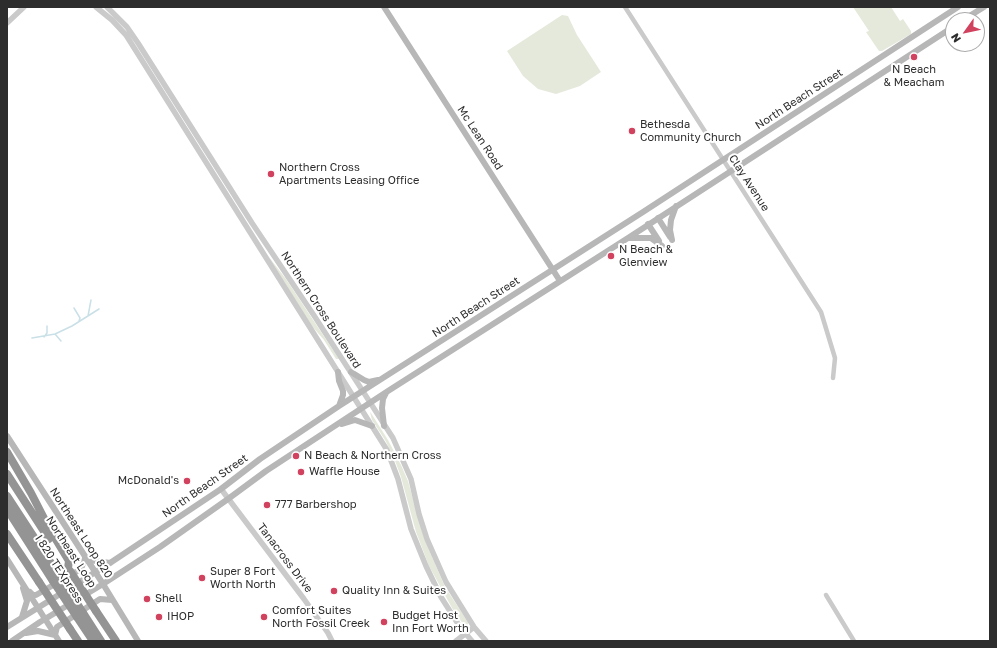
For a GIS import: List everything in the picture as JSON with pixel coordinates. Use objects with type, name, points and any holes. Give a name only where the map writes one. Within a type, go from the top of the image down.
[{"type":"highway","points":[[7,452],[69,561],[69,569]]},
{"type":"highway","name":"Northeast Loop","points":[[7,474],[116,641]]},
{"type":"highway","name":"I 820 TEXpress","points":[[7,496],[80,615],[93,641]]},
{"type":"highway","name":"I 820 TEXpress","points":[[7,509],[57,579]]},
{"type":"highway","points":[[7,534],[10,541],[40,582],[78,641]]},
{"type":"highway","name":"I 820 TEXpress","points":[[80,615],[101,641]]},
{"type":"main road","name":"Mc Lean Road","points":[[384,7],[560,281]]},
{"type":"main road","name":"North Beach Street","points":[[7,627],[110,563],[221,489],[260,459],[363,391],[643,212],[958,7]]},
{"type":"main road","name":"North Beach Street","points":[[12,641],[160,547],[266,471],[388,390],[628,238],[945,31]]},
{"type":"main road","points":[[917,34],[925,45]]},
{"type":"main road","points":[[658,218],[672,240],[670,230],[671,220],[676,206]]},
{"type":"main road","points":[[628,238],[650,238],[662,246],[648,224]]},
{"type":"main road","points":[[338,372],[339,381],[343,391],[340,406]]},
{"type":"main road","points":[[351,372],[359,378],[369,382],[382,379]]},
{"type":"main road","points":[[384,426],[382,408],[383,399],[388,390]]},
{"type":"main road","points":[[328,430],[355,420],[372,426]]},
{"type":"main road","name":"Northeast Loop 820","points":[[7,436],[103,584],[138,641]]},
{"type":"main road","points":[[22,582],[33,595],[36,595],[81,569],[85,558],[110,563]]},
{"type":"main road","points":[[7,559],[46,618],[59,641]]},
{"type":"main road","points":[[22,582],[27,601],[22,617]]},
{"type":"main road","points":[[55,635],[57,627],[100,599],[112,600]]},
{"type":"main road","points":[[24,633],[38,631],[55,635]]},
{"type":"street","points":[[7,23],[24,7]]},
{"type":"street","name":"Northern Cross Boulevard","points":[[96,7],[112,20],[126,35],[387,450],[398,479],[411,529],[426,566],[441,597],[465,634],[472,641]]},
{"type":"street","name":"Northern Cross Boulevard","points":[[107,7],[127,27],[138,43],[246,214],[370,402],[399,452],[411,479],[419,514],[433,554],[453,595],[474,627],[486,641]]},
{"type":"street","name":"Clay Avenue","points":[[625,7],[821,312],[835,358],[833,378]]},
{"type":"street","points":[[240,218],[246,214]]},
{"type":"street","name":"Tanacross Drive","points":[[221,489],[302,597],[328,633],[332,641]]},
{"type":"street","points":[[826,595],[854,641]]},
{"type":"street","points":[[456,641],[474,627]]},
{"type":"street","points":[[475,641],[481,636]]},
{"type":"shaded area","points":[[853,7],[891,7],[900,21],[903,19],[911,31],[911,34],[882,51],[879,51],[866,32],[869,31]]},
{"type":"shaded area","points":[[562,15],[568,16],[577,35],[601,72],[580,86],[556,94],[538,89],[523,76],[507,51]]},
{"type":"shaded area","points":[[268,256],[286,279],[339,359],[336,359],[324,340],[311,325]]},
{"type":"shaded area","points":[[370,412],[388,440],[401,465],[408,481],[429,550],[445,587],[468,622],[468,627],[463,624],[452,608],[429,566],[416,532],[401,477],[394,458],[385,440],[372,420]]},
{"type":"waterway","points":[[88,316],[91,300]]},
{"type":"waterway","points":[[74,308],[80,318],[79,321]]},
{"type":"waterway","points":[[32,338],[55,334],[72,326],[99,309]]},
{"type":"waterway","points":[[44,337],[47,333],[47,326]]},
{"type":"waterway","points":[[55,334],[61,341]]},
{"type":"place","name":"N Beach & Meacham","points":[[914,57]]},
{"type":"place","name":"Bethesda Community Church","points":[[632,131]]},
{"type":"place","name":"Northern Cross Apartments Leasing Office","points":[[271,174]]},
{"type":"place","name":"N Beach & Glenview","points":[[611,256]]},
{"type":"place","name":"N Beach & Northern Cross","points":[[296,456]]},
{"type":"place","name":"Waffle House","points":[[301,472]]},
{"type":"place","name":"McDonald's","points":[[187,481]]},
{"type":"place","name":"777 Barbershop","points":[[267,505]]},
{"type":"place","name":"Super 8 Fort Worth North","points":[[202,578]]},
{"type":"place","name":"Quality Inn & Suites","points":[[334,591]]},
{"type":"place","name":"Shell","points":[[147,599]]},
{"type":"place","name":"IHOP","points":[[159,617]]},
{"type":"place","name":"Comfort Suites North Fossil Creek","points":[[264,617]]},
{"type":"place","name":"Budget Host Inn Fort Worth","points":[[384,622]]}]
